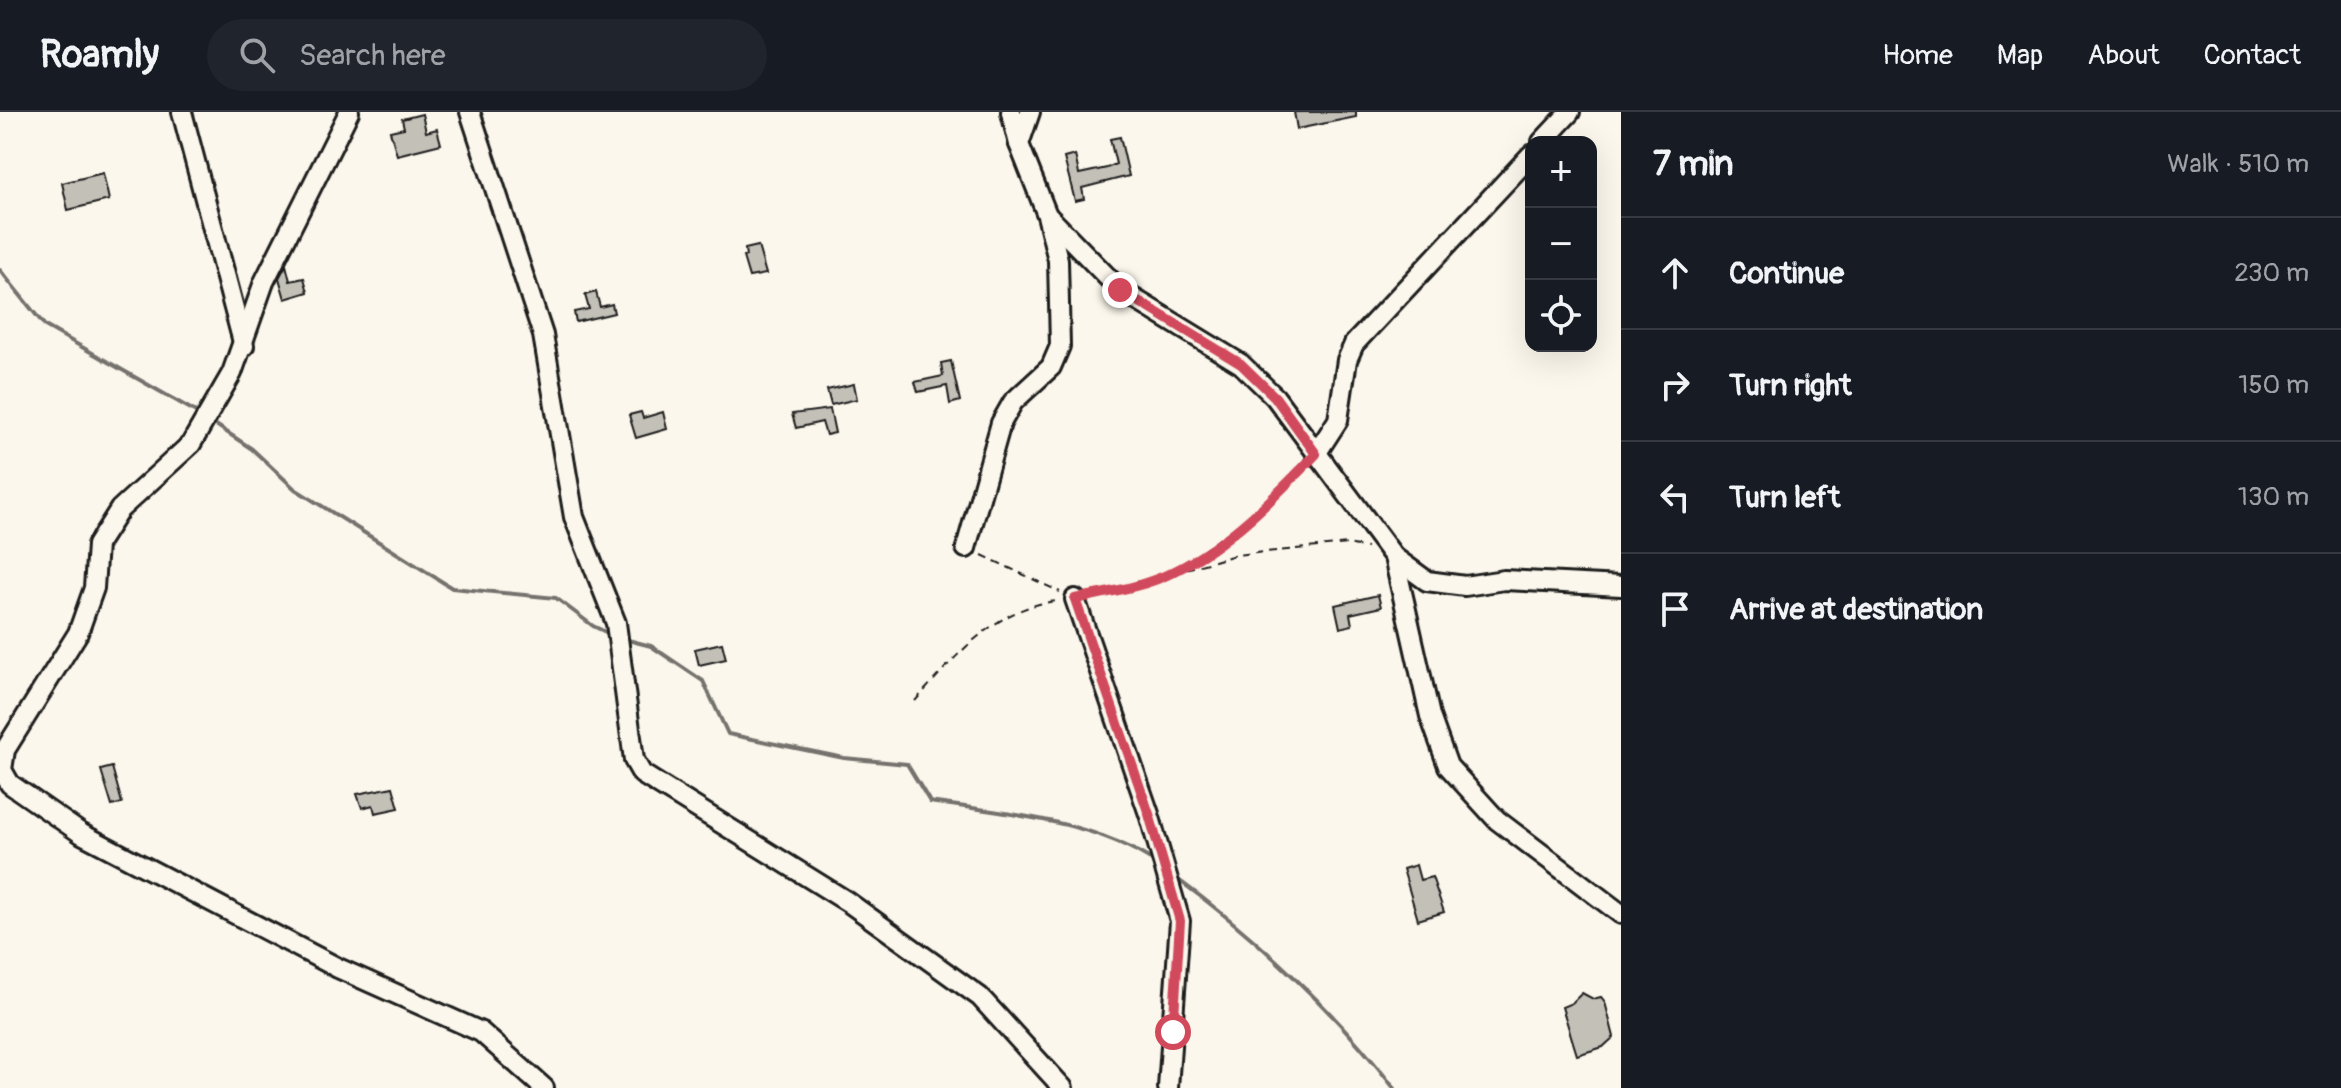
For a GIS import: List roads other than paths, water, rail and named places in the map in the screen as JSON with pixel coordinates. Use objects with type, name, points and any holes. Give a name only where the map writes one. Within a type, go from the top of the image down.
[{"type":"street","points":[[182,112],[244,346]]},
{"type":"street","points":[[349,112],[264,282],[232,373],[191,444],[120,509],[97,545],[94,588],[78,633],[5,750],[2,770],[10,784],[82,834],[338,968],[481,1032],[544,1088]]},
{"type":"street","points":[[470,112],[543,335],[574,517],[616,623],[629,729],[642,774],[848,902],[980,997],[1063,1088]]},
{"type":"street","points":[[966,548],[1001,423],[1013,402],[1051,367],[1060,346],[1058,260],[1047,215],[1019,144],[1011,112]]},
{"type":"street","points":[[1019,144],[1030,112]]},
{"type":"street","points":[[1548,136],[1570,112]]},
{"type":"street","points":[[1316,454],[1338,420],[1347,360],[1354,344],[1525,161]]},
{"type":"street","points":[[1047,215],[1120,290],[1241,364],[1275,397],[1391,555],[1427,581],[1465,586],[1504,580],[1621,586]]},
{"type":"street","points":[[1391,555],[1430,716],[1448,766],[1497,820],[1621,914]]},
{"type":"street","points":[[1075,599],[1149,814],[1180,921],[1168,1088]]},
{"type":"waterway","points":[[0,270],[45,326],[203,416]]},
{"type":"waterway","points":[[210,421],[252,449],[295,489],[452,588],[556,598],[593,626],[612,635]]},
{"type":"waterway","points":[[624,639],[651,646],[703,681],[728,734],[844,758],[907,764],[930,802],[1047,820],[1105,837],[1132,848],[1156,863]]},
{"type":"waterway","points":[[1176,878],[1264,949],[1320,1003],[1394,1088]]}]
